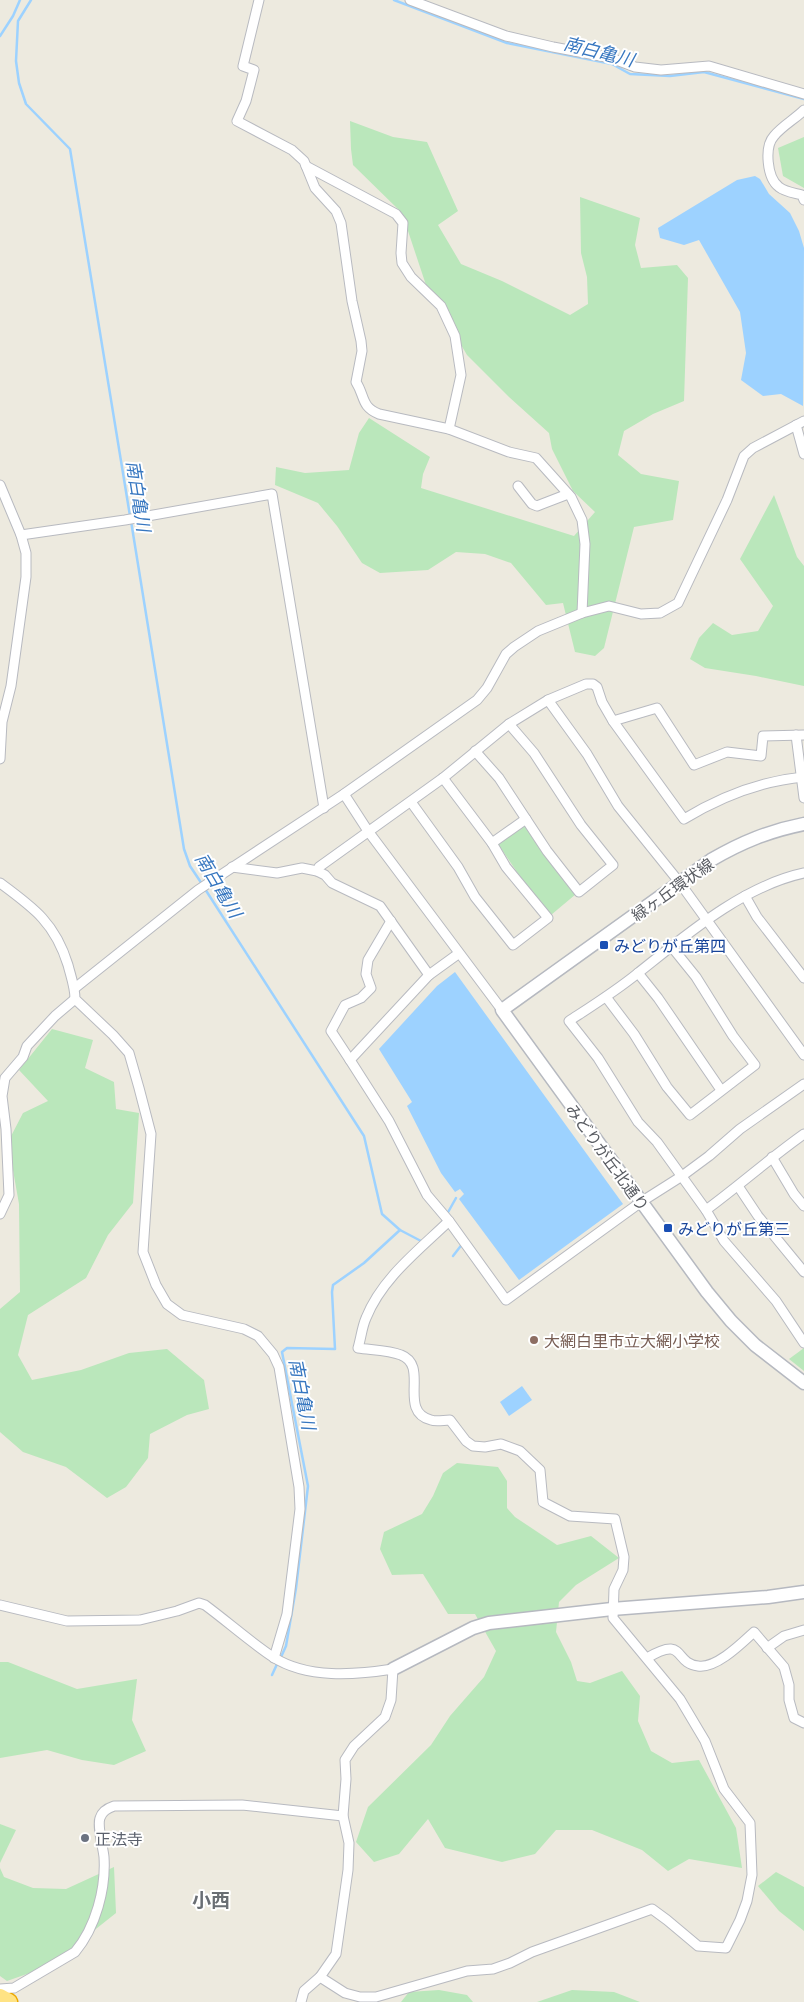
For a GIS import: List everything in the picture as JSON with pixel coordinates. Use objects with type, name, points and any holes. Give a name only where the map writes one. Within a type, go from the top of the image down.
[{"type":"highway","points":[[0,1997],[8,2002]]},
{"type":"street","points":[[259,0],[243,66],[254,70],[246,101],[237,121],[292,150],[304,161],[315,188],[331,205],[341,223],[352,301],[362,351],[356,382],[362,390],[365,405],[370,410],[379,414],[449,429],[509,452],[536,458],[568,494],[582,520],[584,536],[582,613]]},
{"type":"street","points":[[410,0],[506,36],[611,58],[635,67],[661,70],[709,66],[804,94]]},
{"type":"street","points":[[804,110],[774,135],[769,144],[768,151],[774,181],[780,188],[802,196],[804,200]]},
{"type":"street","points":[[306,166],[396,214],[404,223],[402,263],[411,277],[441,306],[455,336],[461,375],[449,429]]},
{"type":"street","points":[[75,988],[198,890],[324,808],[477,700],[487,688],[506,654],[538,631],[582,613],[609,606],[640,614],[660,613],[678,603],[727,500],[744,456],[753,448],[800,423],[804,454]]},
{"type":"street","points":[[0,485],[21,535],[26,554],[26,576],[11,686],[2,722],[0,759]]},
{"type":"street","points":[[518,486],[532,504],[537,506],[568,494]]},
{"type":"street","points":[[21,535],[124,520],[272,494],[324,808]]},
{"type":"street","points":[[317,871],[319,867],[443,778],[509,724],[548,700],[586,684],[593,684],[597,687],[602,702],[613,721],[684,819],[715,801],[748,787],[802,777]]},
{"type":"street","points":[[548,700],[587,754],[618,806],[680,882],[804,1055]]},
{"type":"street","points":[[613,721],[657,708],[694,765],[728,752],[761,756],[763,736],[800,735],[804,798]]},
{"type":"street","points":[[475,751],[500,778],[548,851],[579,892],[613,865],[581,825],[534,753],[509,724]]},
{"type":"street","points":[[411,802],[458,867],[481,905],[513,945],[548,918],[506,867],[492,843],[443,778]]},
{"type":"street","points":[[344,794],[368,831],[458,954],[502,1010]]},
{"type":"street","points":[[492,843],[526,819]]},
{"type":"street","name":"緑ヶ丘環状線","points":[[502,1010],[711,860],[735,846],[776,830],[804,824]]},
{"type":"street","points":[[232,867],[277,873],[302,868],[325,875],[332,883],[380,906],[429,975]]},
{"type":"street","points":[[804,873],[765,885],[744,896],[671,946],[606,997],[568,1021],[598,1058],[638,1122],[682,1176],[724,1240],[776,1301],[804,1343]]},
{"type":"street","points":[[0,883],[28,904],[47,923],[61,945],[75,988],[75,999],[129,1053],[151,1134],[144,1252],[156,1285],[167,1304],[182,1314],[244,1329],[258,1336],[273,1354],[279,1367],[300,1487],[300,1509],[287,1614],[274,1658]]},
{"type":"street","points":[[744,896],[757,917],[804,978]]},
{"type":"street","points":[[391,921],[368,960],[366,974],[371,988],[360,998],[345,1005],[331,1031],[389,1121],[427,1196],[448,1221],[506,1300],[641,1202],[682,1176],[740,1129],[804,1084]]},
{"type":"street","points":[[606,997],[634,1034],[667,1087],[690,1115],[754,1065],[733,1036],[696,977],[671,946]]},
{"type":"street","points":[[350,1060],[429,975],[458,954]]},
{"type":"street","points":[[638,973],[658,998],[721,1090]]},
{"type":"street","points":[[0,1214],[9,1195],[6,1129],[2,1096],[5,1078],[23,1057],[27,1046],[55,1016],[75,999]]},
{"type":"street","name":"みどりが丘北通り","points":[[502,1010],[685,1264],[731,1321],[755,1345],[804,1383]]},
{"type":"street","points":[[706,1210],[804,1134]]},
{"type":"street","points":[[772,1157],[794,1194],[804,1206]]},
{"type":"street","points":[[738,1186],[758,1216],[804,1272]]},
{"type":"street","points":[[320,1977],[345,1993],[360,1997],[376,1997],[467,1971],[493,1969],[532,1952],[652,1909],[698,1946],[726,1948],[747,1901],[752,1875],[750,1823],[724,1789],[705,1741],[680,1700],[613,1618],[614,1589],[623,1570],[624,1558],[615,1519],[570,1516],[543,1502],[540,1470],[520,1451],[501,1444],[485,1447],[473,1446],[450,1420],[432,1420],[424,1417],[414,1403],[414,1365],[402,1355],[358,1348],[366,1318],[394,1274],[448,1221]]},
{"type":"street","points":[[0,1605],[67,1621],[140,1620],[177,1611],[199,1603],[206,1605],[274,1658],[296,1668],[320,1672],[370,1673],[393,1669],[473,1628],[489,1623],[612,1609],[768,1597],[804,1592]]},
{"type":"street","points":[[647,1658],[662,1649],[670,1649],[679,1652],[686,1662],[698,1666],[711,1664],[732,1652],[754,1632],[784,1667],[794,1718],[804,1723]]},
{"type":"street","points":[[767,1648],[784,1636],[803,1632]]},
{"type":"street","points":[[301,2002],[304,1992],[320,1977],[336,1954],[348,1870],[349,1843],[343,1816],[346,1787],[345,1760],[354,1746],[385,1717],[392,1700],[393,1669]]},
{"type":"street","points":[[0,1988],[14,1988],[75,1952],[82,1944],[94,1920],[104,1880],[100,1818],[106,1809],[114,1806],[242,1805],[343,1816]]},
{"type":"green space","points":[[350,121],[393,137],[427,142],[458,211],[438,225],[461,264],[502,281],[570,315],[588,304],[587,277],[581,253],[580,197],[640,218],[635,245],[641,268],[677,265],[688,278],[684,401],[653,414],[624,431],[618,455],[641,474],[679,481],[673,520],[634,527],[604,648],[595,656],[575,652],[563,603],[546,605],[511,563],[485,554],[456,552],[428,570],[380,573],[362,563],[337,526],[318,503],[275,485],[276,467],[305,473],[349,470],[359,433],[369,418],[430,457],[423,474],[421,488],[574,536],[595,512],[573,491],[552,449],[549,433],[467,355],[426,285],[402,213],[353,165]]},
{"type":"green space","points":[[804,137],[804,188],[783,176],[778,148]]},
{"type":"green space","points":[[774,495],[797,557],[804,566],[804,686],[705,668],[690,659],[699,638],[713,623],[732,635],[758,631],[773,606],[740,559]]},
{"type":"green space","points":[[526,823],[576,894],[551,915],[521,878],[498,844]]},
{"type":"green space","points":[[52,1029],[93,1040],[85,1068],[114,1082],[116,1109],[139,1113],[133,1203],[108,1235],[86,1278],[28,1315],[18,1355],[32,1380],[81,1370],[129,1353],[167,1349],[204,1380],[209,1409],[187,1415],[150,1434],[148,1458],[126,1487],[107,1498],[66,1467],[23,1452],[0,1432],[0,1309],[20,1292],[19,1204],[8,1142],[23,1113],[48,1101],[19,1070]]},
{"type":"green space","points":[[804,1348],[804,1371],[789,1359]]},
{"type":"green space","points":[[457,1463],[498,1467],[507,1481],[507,1508],[515,1517],[557,1545],[591,1536],[619,1558],[576,1585],[559,1602],[556,1632],[571,1662],[577,1681],[590,1683],[622,1671],[640,1696],[638,1721],[651,1751],[672,1763],[699,1760],[736,1828],[742,1868],[689,1859],[668,1871],[642,1850],[592,1830],[556,1830],[535,1854],[502,1862],[445,1848],[428,1819],[399,1854],[374,1862],[356,1842],[368,1807],[431,1745],[450,1716],[484,1677],[496,1651],[475,1614],[448,1614],[423,1574],[392,1575],[380,1549],[384,1532],[422,1514],[433,1496],[443,1473]]},
{"type":"green space","points":[[0,1662],[8,1662],[77,1689],[137,1679],[132,1720],[146,1751],[114,1765],[82,1760],[47,1750],[0,1758]]},
{"type":"green space","points":[[0,1824],[16,1830],[0,1863]]},
{"type":"green space","points":[[114,1867],[116,1913],[82,1940],[64,1961],[7,1981],[0,1976],[0,1868],[4,1877],[33,1888],[66,1889]]},
{"type":"green space","points":[[776,1872],[804,1887],[804,1931],[779,1911],[758,1886]]},
{"type":"green space","points":[[439,1990],[467,1995],[473,2002],[401,2002],[409,1992]]},
{"type":"green space","points":[[572,1990],[614,1992],[640,2002],[537,2002]]},
{"type":"water","points":[[755,176],[760,179],[769,194],[790,213],[799,231],[804,248],[803,406],[781,394],[763,396],[741,380],[746,353],[740,312],[699,240],[684,245],[660,238],[658,228],[737,180]]},
{"type":"water","points":[[455,972],[623,1204],[519,1280],[459,1199],[464,1194],[460,1189],[455,1192],[441,1173],[407,1106],[412,1102],[379,1049],[437,986]]},
{"type":"water","points":[[522,1386],[532,1400],[509,1416],[500,1402]]},
{"type":"waterway","points":[[0,36],[13,16],[20,0]]},
{"type":"waterway","name":"南白亀川","points":[[31,0],[18,21],[16,61],[19,83],[26,104],[70,149],[130,516]]},
{"type":"waterway","name":"南白亀川","points":[[394,0],[507,43],[612,64],[630,74],[670,76],[704,72],[804,99]]},
{"type":"waterway","name":"南白亀川","points":[[131,521],[184,849],[190,866],[202,884]]},
{"type":"waterway","name":"南白亀川","points":[[205,889],[364,1136],[382,1214],[400,1230],[421,1241]]},
{"type":"waterway","points":[[447,1214],[456,1198]]},
{"type":"waterway","name":"南白亀川","points":[[281,1657],[286,1646],[296,1588],[308,1486],[282,1352],[287,1348],[335,1349],[333,1285],[364,1263],[400,1230]]},
{"type":"waterway","points":[[453,1256],[463,1243]]},
{"type":"waterway","name":"南白亀川","points":[[272,1675],[278,1662]]},
{"type":"place","name":"みどりが丘第四","points":[[604,945]]},
{"type":"place","name":"みどりが丘第三","points":[[668,1228]]},
{"type":"place","name":"大網白里市立大網小学校","points":[[534,1340]]},
{"type":"place","name":"正法寺","points":[[85,1838]]},
{"type":"district","name":"小西","points":[[211,1899]]}]
